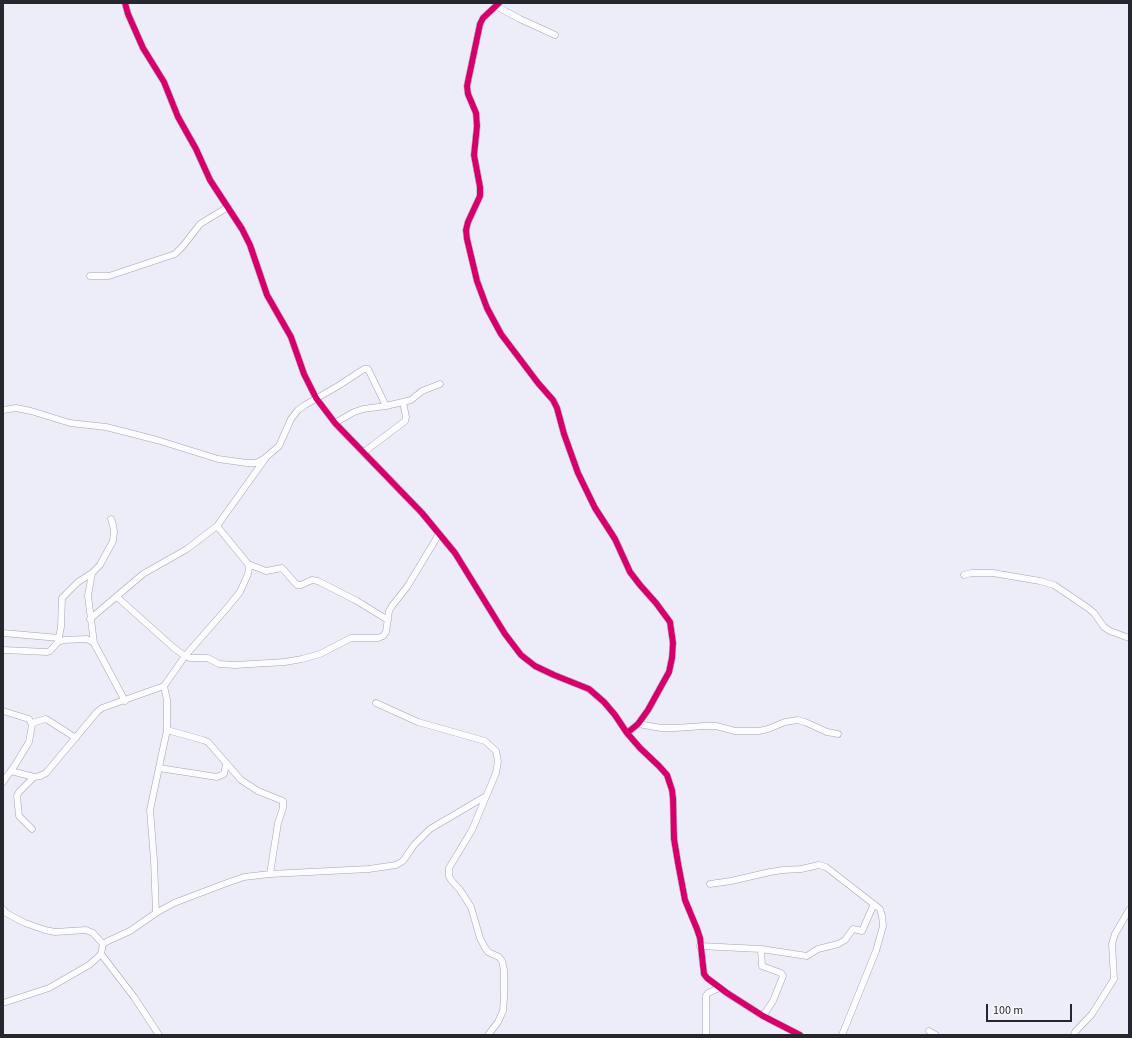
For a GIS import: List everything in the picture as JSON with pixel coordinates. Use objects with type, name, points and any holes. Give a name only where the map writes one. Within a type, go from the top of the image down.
[{"type":"street","points":[[125,3],[128,14],[147,56],[164,82],[178,117],[196,149],[210,180],[242,229],[250,245],[267,295],[291,337],[304,374],[316,398],[335,423],[422,513],[455,553],[505,634],[521,655],[535,666],[589,689],[604,702],[627,733],[646,755],[667,775],[673,798],[674,839],[678,863],[685,900],[697,929],[704,974],[717,986],[763,1016],[800,1035]]},
{"type":"street","points":[[555,35],[520,19],[497,4],[483,18],[480,24],[467,86],[468,96],[476,113],[477,126],[474,155],[480,187],[480,196],[466,230],[481,294],[501,334],[538,383],[553,400],[557,408],[564,434],[578,474],[595,508],[614,539],[630,572],[670,622],[673,643],[669,672],[648,710],[638,724],[627,733]]},
{"type":"street","points":[[90,276],[109,276],[175,254],[200,224],[228,207]]},
{"type":"street","points":[[90,619],[143,574],[187,549],[217,526],[266,458],[279,446],[291,419],[305,404],[368,369],[386,406]]},
{"type":"street","points":[[335,423],[363,409],[386,406],[411,400],[422,391],[440,384]]},
{"type":"street","points":[[364,452],[405,421],[406,417],[403,402]]},
{"type":"street","points":[[3,410],[16,408],[70,423],[106,426],[218,459],[256,463],[266,458]]},
{"type":"street","points":[[3,650],[50,651],[58,640],[61,628],[62,598],[78,582],[92,573],[100,565],[113,540],[114,532],[111,519]]},
{"type":"street","points":[[217,526],[248,564],[266,571],[282,568],[297,585],[301,585],[312,580],[318,581],[357,601],[388,620]]},
{"type":"street","points":[[117,597],[138,617],[185,656],[193,658],[208,658],[219,664],[235,666],[297,660],[320,654],[351,638],[381,637],[386,632],[389,611],[407,587],[439,534]]},
{"type":"street","points":[[11,771],[34,777],[46,773],[102,708],[164,686],[185,656],[228,608],[240,592],[248,574],[248,564]]},
{"type":"street","points":[[92,573],[88,596],[94,643],[125,701]]},
{"type":"street","points":[[964,575],[971,573],[993,573],[1040,581],[1054,585],[1094,613],[1104,627],[1110,631],[1129,638]]},
{"type":"street","points":[[3,633],[58,640],[84,639],[94,643]]},
{"type":"street","points":[[156,913],[150,810],[167,730],[167,700],[164,686]]},
{"type":"street","points":[[376,703],[418,722],[485,741],[496,751],[498,761],[496,773],[472,830],[449,868],[452,880],[471,907],[480,938],[484,946],[488,952],[499,957],[504,970],[503,1011],[498,1022],[488,1035]]},
{"type":"street","points":[[3,711],[29,719],[32,723],[29,742],[3,782]]},
{"type":"street","points":[[32,723],[46,719],[76,738]]},
{"type":"street","points":[[638,724],[661,728],[716,726],[735,731],[759,731],[785,722],[798,720],[826,732],[838,734]]},
{"type":"street","points":[[167,730],[208,742],[226,764],[244,782],[258,791],[283,801],[283,808],[278,822],[270,874]]},
{"type":"street","points":[[159,768],[217,777],[224,774],[226,764]]},
{"type":"street","points":[[32,829],[19,816],[17,796],[34,777]]},
{"type":"street","points":[[3,1003],[49,988],[89,965],[101,954],[104,944],[130,931],[156,913],[174,903],[224,884],[244,877],[270,874],[369,869],[396,865],[403,861],[414,845],[430,829],[486,796]]},
{"type":"street","points":[[710,884],[738,880],[770,872],[819,866],[826,867],[880,909],[882,916],[881,934],[876,951],[842,1035]]},
{"type":"street","points":[[700,946],[761,949],[807,956],[818,949],[838,944],[845,940],[853,929],[862,931],[874,904]]},
{"type":"street","points":[[3,909],[6,913],[25,923],[45,930],[55,932],[86,930],[93,933],[104,944]]},
{"type":"street","points":[[1074,1035],[1092,1014],[1114,979],[1112,944],[1115,934],[1129,910]]},
{"type":"street","points":[[761,949],[762,966],[781,973],[782,976],[773,1001],[763,1016]]},
{"type":"street","points":[[101,954],[134,997],[159,1035]]},
{"type":"street","points":[[706,1035],[706,996],[708,993],[717,989],[717,986]]},
{"type":"street","points":[[929,1031],[936,1035]]},
{"type":"cycle path","points":[[125,3],[128,14],[143,48],[164,82],[178,117],[196,149],[210,180],[242,229],[250,245],[267,295],[291,337],[304,374],[316,398],[335,423],[422,513],[455,553],[505,634],[521,655],[535,666],[589,689],[604,702],[627,733],[667,775],[672,790],[674,839],[678,863],[685,900],[700,938],[704,974],[727,993],[763,1016],[800,1035]]},
{"type":"cycle path","points":[[499,3],[483,18],[480,24],[467,86],[468,94],[476,113],[477,126],[474,155],[480,187],[480,196],[468,222],[466,230],[467,239],[477,281],[487,308],[501,334],[538,383],[553,400],[578,473],[595,508],[615,539],[630,572],[670,622],[673,643],[669,672],[648,710],[638,724],[627,733]]}]
